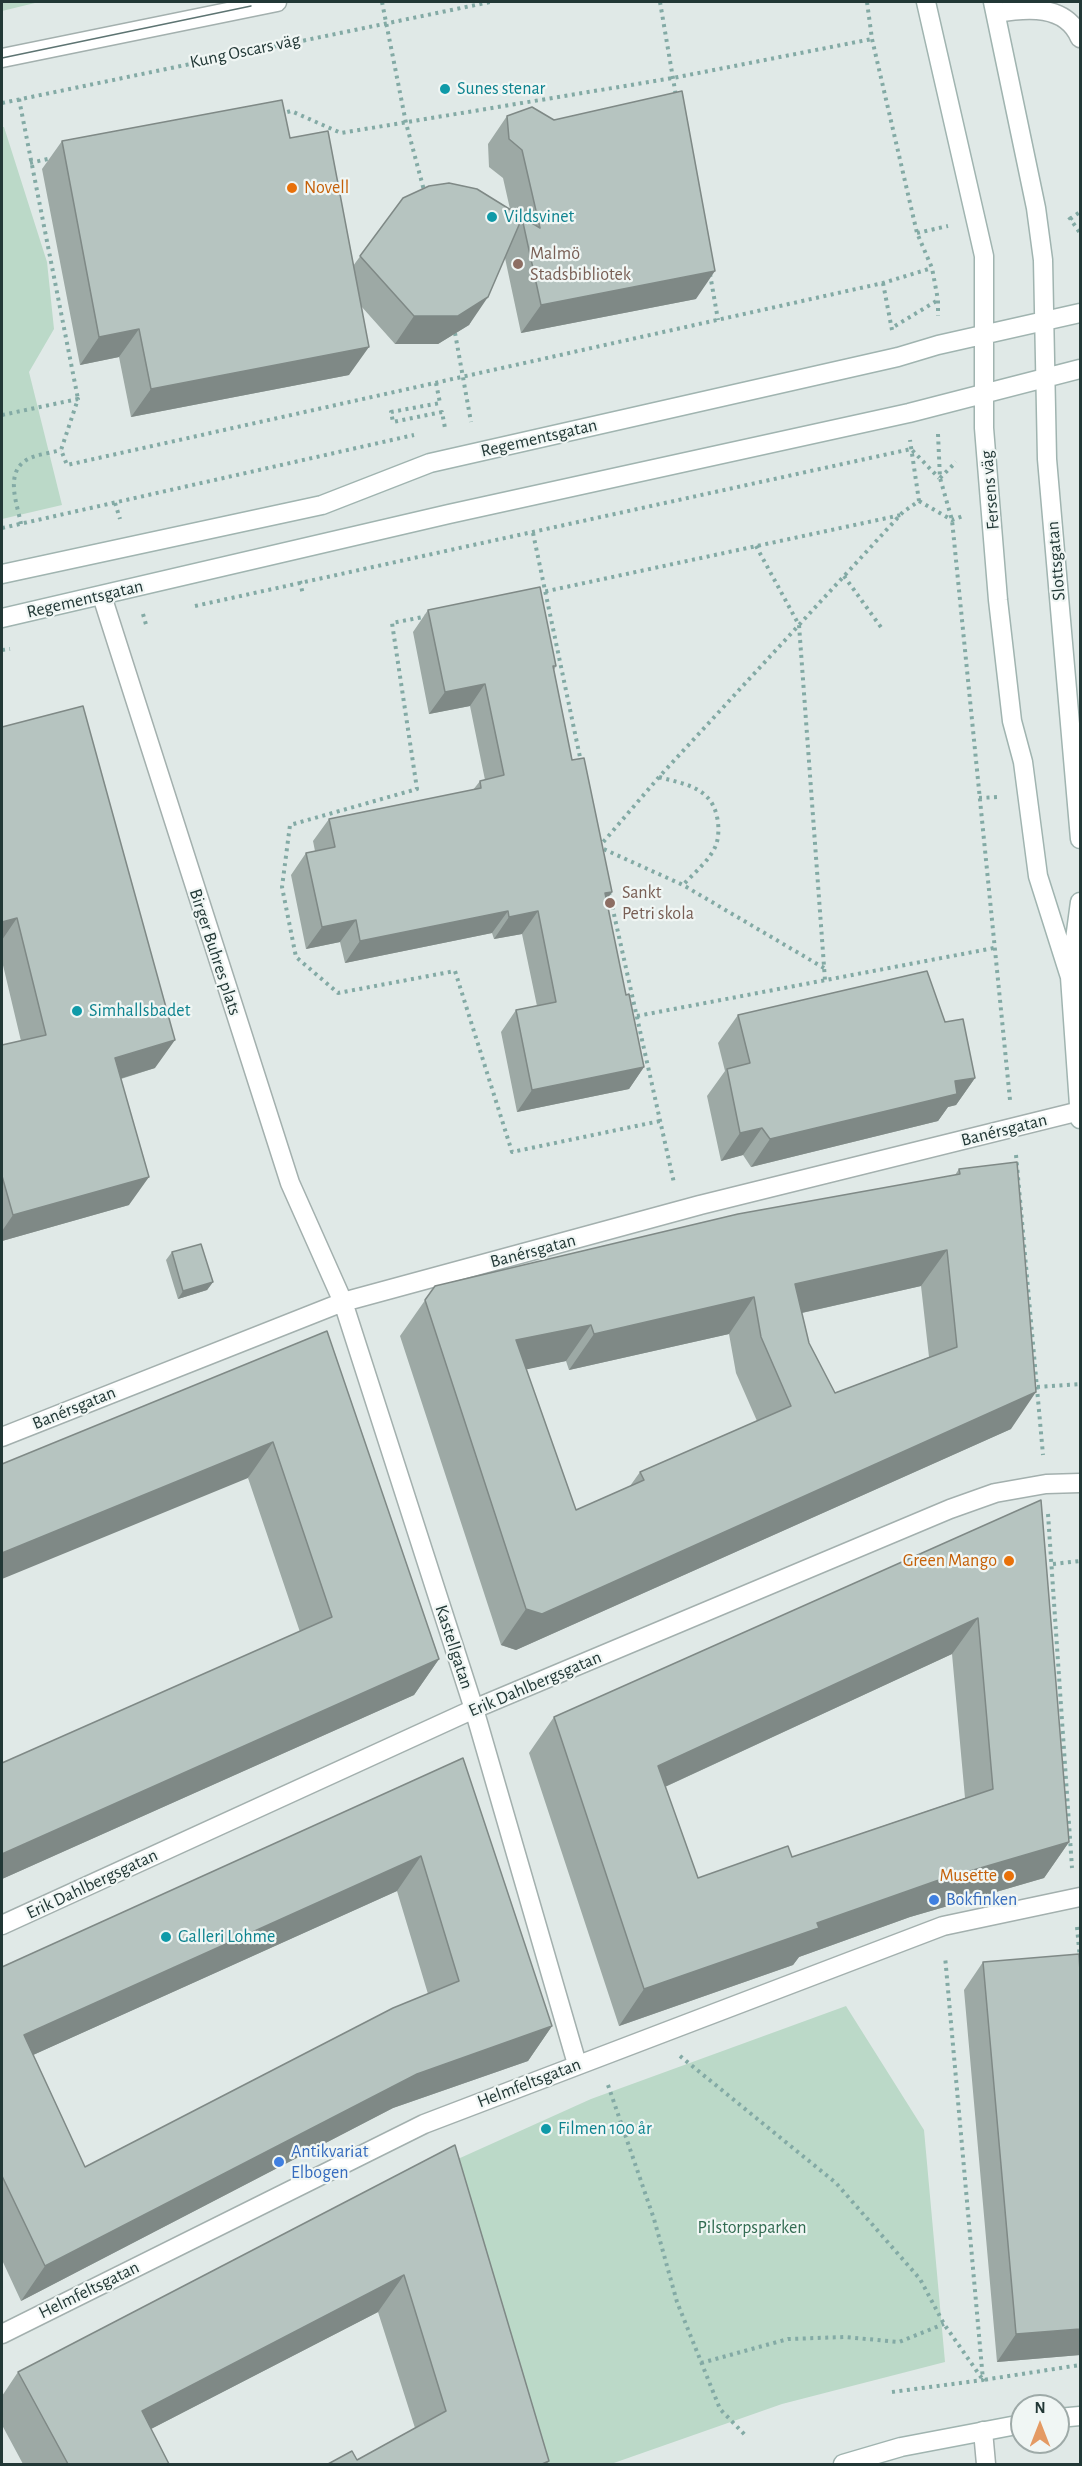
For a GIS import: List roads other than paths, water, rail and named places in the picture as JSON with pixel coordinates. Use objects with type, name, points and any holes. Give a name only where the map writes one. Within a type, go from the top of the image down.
[{"type":"street","points":[[2,58],[277,2]]},
{"type":"street","name":"Fersens väg","points":[[926,2],[984,256],[984,428],[998,600],[1012,721],[1023,762],[1038,876],[1070,977]]},
{"type":"street","points":[[1045,378],[1043,260],[1036,208],[995,7],[1025,8],[1060,15],[1080,38]]},
{"type":"street","name":"Regementsgatan","points":[[2,574],[322,504],[430,463],[898,357],[938,345],[1080,313]]},
{"type":"street","name":"Regementsgatan","points":[[2,618],[460,512],[909,413],[1080,369]]},
{"type":"street","name":"Slottsgatan","points":[[1045,378],[1047,459],[1070,717],[1076,741]]},
{"type":"street","name":"Birger Buhres plats","points":[[102,596],[290,1183],[344,1302]]},
{"type":"street","points":[[1076,741],[1076,794],[1080,839]]},
{"type":"street","name":"Fersens väg","points":[[1080,902],[1070,977],[1080,1115]]},
{"type":"street","name":"Banérsgatan","points":[[2,1437],[344,1302],[680,1210],[1080,1115]]},
{"type":"street","name":"Kastellgatan","points":[[344,1302],[474,1709],[577,2064]]},
{"type":"street","name":"Erik Dahlbergsgatan","points":[[2,1925],[474,1709],[951,1509],[995,1493],[1046,1484],[1080,1483]]},
{"type":"street","name":"Helmfeltsgatan","points":[[2,2334],[424,2124],[654,2034],[942,1926],[1077,1897]]},
{"type":"street","points":[[843,2464],[901,2447],[1010,2426]]},
{"type":"street","points":[[983,2431],[986,2464]]},
{"type":"tram line","points":[[2,58],[251,6]]},
{"type":"place","name":"Sunes stenar","points":[[445,89]]},
{"type":"place","name":"Novell","points":[[292,188]]},
{"type":"place","name":"Vildsvinet","points":[[492,217]]},
{"type":"place","name":"Malmö Stadsbibliotek","points":[[518,264]]},
{"type":"place","name":"Sankt Petri skola","points":[[610,903]]},
{"type":"place","name":"Simhallsbadet","points":[[77,1011]]},
{"type":"place","name":"Green Mango","points":[[1009,1561]]},
{"type":"place","name":"Musette","points":[[1009,1876]]},
{"type":"place","name":"Bokfinken","points":[[934,1900]]},
{"type":"place","name":"Galleri Lohme","points":[[166,1937]]},
{"type":"place","name":"Filmen 100 år","points":[[546,2129]]},
{"type":"place","name":"Antikvariat Elbogen","points":[[279,2162]]},
{"type":"park label","name":"Pilstorpsparken","points":[[752,2228]]}]
